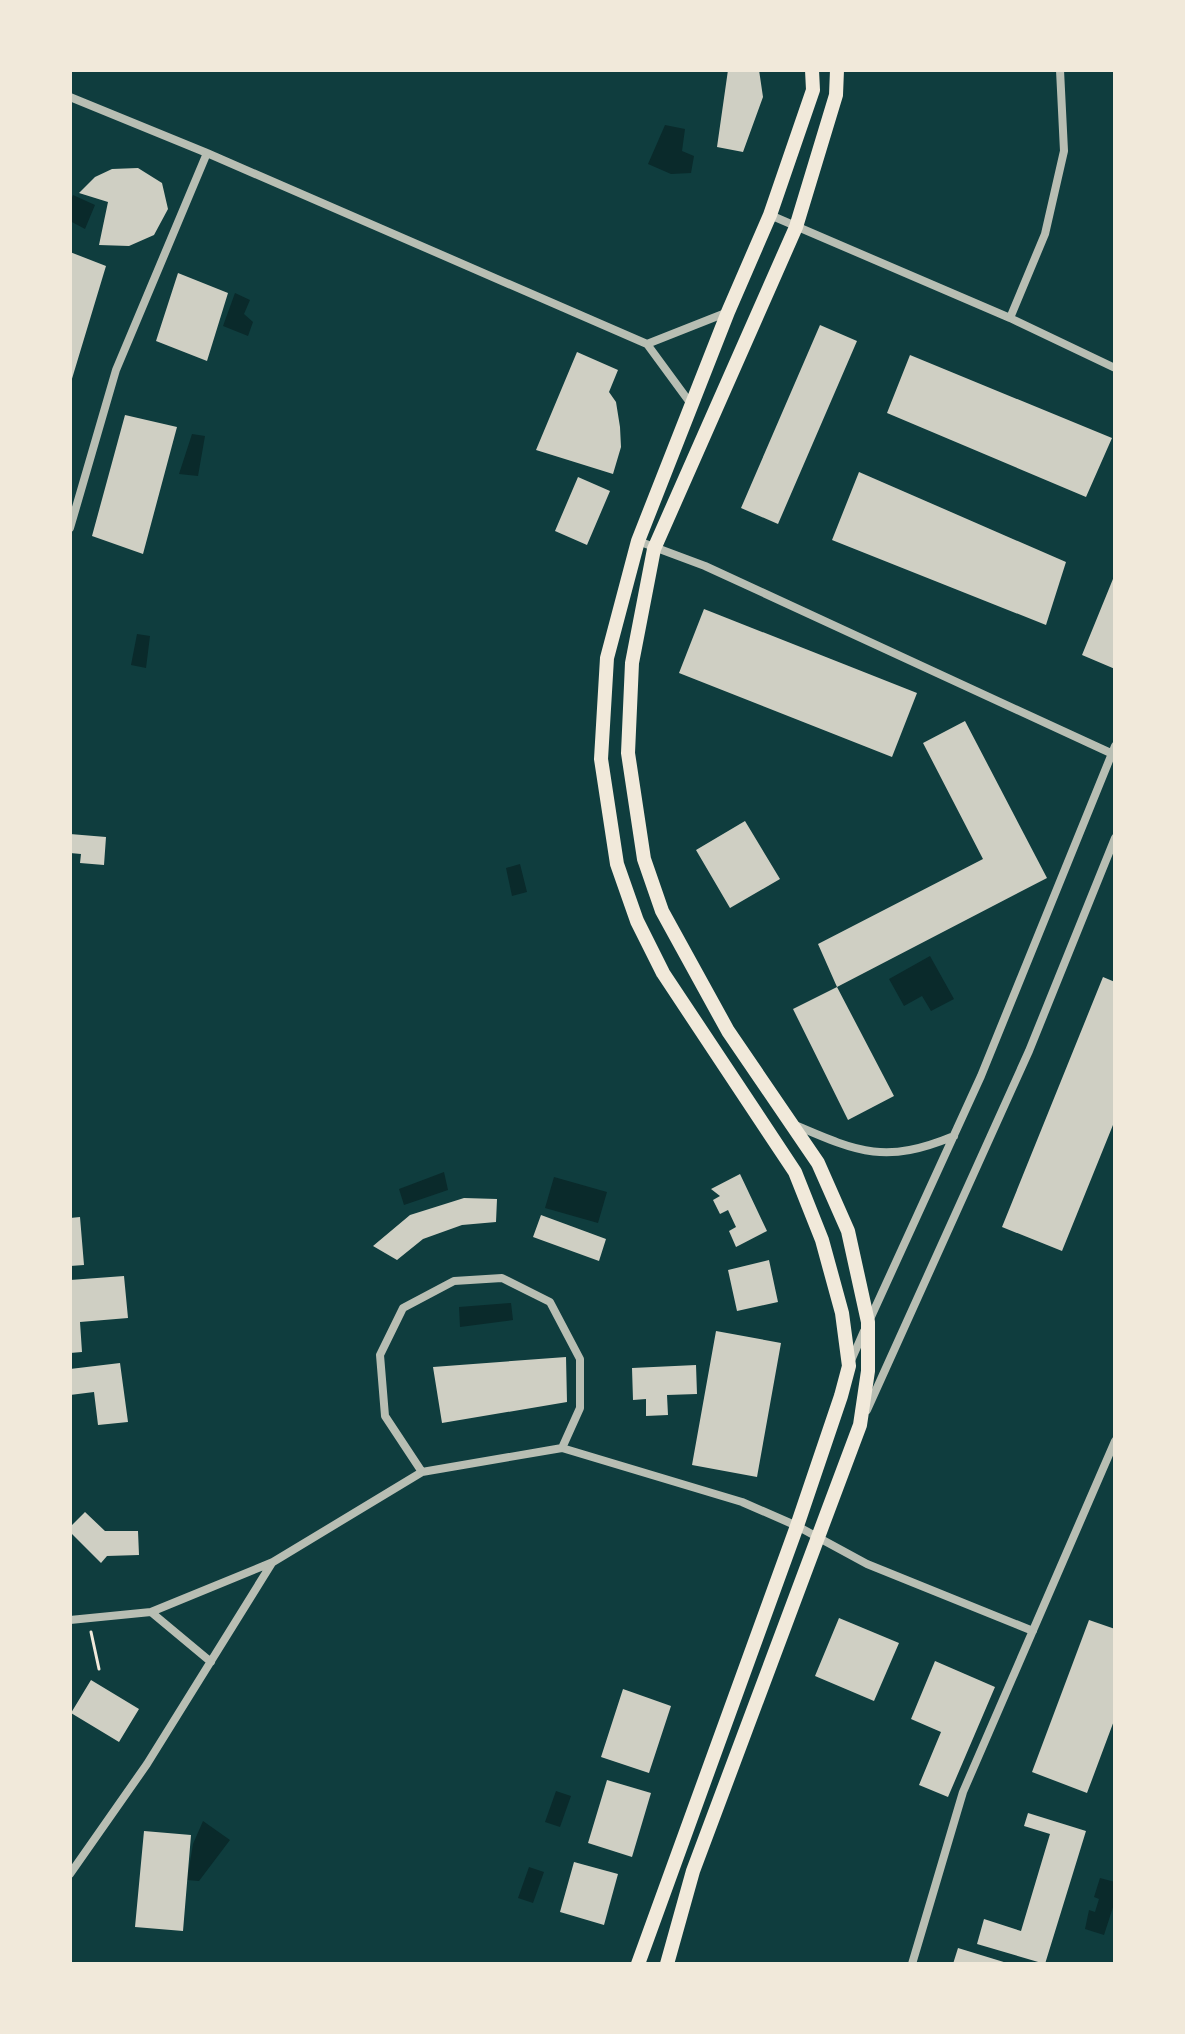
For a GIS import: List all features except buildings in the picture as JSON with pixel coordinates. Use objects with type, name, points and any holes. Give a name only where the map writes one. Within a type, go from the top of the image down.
[{"type":"main road","points":[[638,1964],[797,1526],[849,1366],[842,1313],[822,1240],[795,1172],[663,973],[637,921],[617,864],[601,759],[607,658],[638,541],[728,312],[770,215],[813,90],[812,70]]},
{"type":"main road","points":[[667,1964],[693,1871],[860,1425],[868,1371],[868,1322],[848,1231],[818,1163],[728,1031],[662,911],[644,859],[628,753],[632,663],[654,549],[796,227],[836,95],[837,70]]},
{"type":"street","points":[[1010,318],[1045,234],[1064,151],[1060,70]]},
{"type":"street","points":[[70,97],[207,153],[647,344],[691,404]]},
{"type":"street","points":[[70,528],[116,370],[207,153]]},
{"type":"street","points":[[770,215],[1010,318],[1115,368]]},
{"type":"street","points":[[647,344],[728,312]]},
{"type":"street","points":[[638,541],[705,566],[1114,752],[954,1136],[849,1366]]},
{"type":"street","points":[[860,1425],[1029,1051],[1115,838]]},
{"type":"street","points":[[790,1123],[840,1144],[885,1153],[905,1153],[954,1136]]},
{"type":"street","points":[[422,1472],[385,1416],[380,1355],[403,1308],[454,1281],[502,1278],[550,1302],[580,1359],[580,1408],[562,1448]]},
{"type":"street","points":[[912,1964],[963,1792],[1115,1441]]},
{"type":"street","points":[[70,1620],[151,1612],[273,1562],[422,1472],[562,1448],[742,1502],[797,1526],[867,1564],[1033,1631]]},
{"type":"street","points":[[70,1874],[147,1764],[273,1562]]},
{"type":"street","points":[[151,1612],[211,1662]]},
{"type":"path","points":[[88,1620],[99,1669]]},
{"type":"water","points":[[665,125],[685,129],[682,151],[694,156],[691,173],[671,174],[648,164]]},
{"type":"water","points":[[73,195],[95,205],[85,229],[70,221]]},
{"type":"water","points":[[235,293],[250,300],[244,314],[253,322],[248,336],[223,326]]},
{"type":"water","points":[[192,434],[205,436],[198,476],[179,474]]},
{"type":"water","points":[[137,634],[150,636],[146,668],[131,665]]},
{"type":"water","points":[[520,864],[527,892],[512,896],[506,868]]},
{"type":"water","points":[[930,956],[954,999],[931,1011],[922,996],[904,1006],[889,979]]},
{"type":"water","points":[[444,1172],[448,1190],[404,1205],[399,1189]]},
{"type":"water","points":[[554,1177],[607,1192],[598,1223],[545,1208]]},
{"type":"water","points":[[511,1303],[513,1320],[460,1327],[459,1307]]},
{"type":"water","points":[[556,1791],[571,1796],[560,1827],[545,1822]]},
{"type":"water","points":[[203,1821],[230,1840],[199,1881],[187,1880],[193,1844]]},
{"type":"water","points":[[529,1867],[544,1872],[533,1903],[518,1898]]},
{"type":"water","points":[[1100,1878],[1115,1882],[1115,1901],[1104,1935],[1085,1929],[1089,1910],[1095,1912],[1099,1899],[1094,1897]]}]
